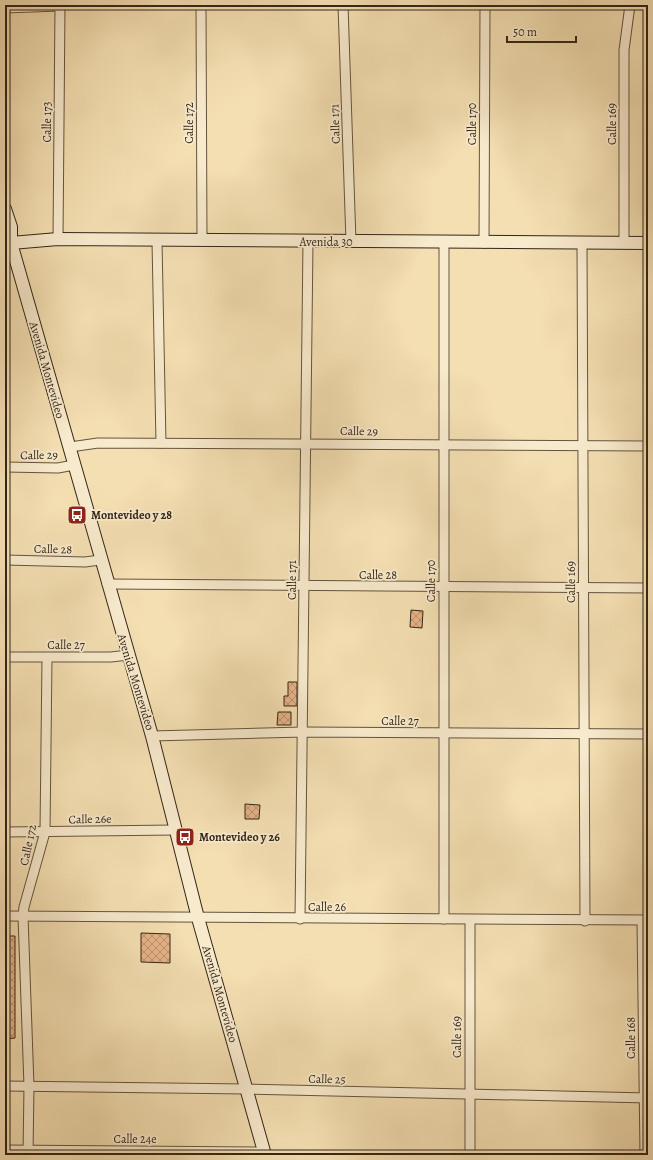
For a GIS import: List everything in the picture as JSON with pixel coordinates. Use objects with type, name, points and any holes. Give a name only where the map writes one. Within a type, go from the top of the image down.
[{"type":"main road","name":"Avenida Montevideo","points":[[5,209],[11,227],[8,242],[70,447],[100,560],[152,736],[198,918],[264,1153]]},
{"type":"main road","name":"Avenida 30","points":[[8,242],[58,239],[157,241],[648,243]]},
{"type":"street","name":"Calle 172","points":[[201,5],[202,241]]},
{"type":"street","name":"Calle 171","points":[[343,5],[351,242]]},
{"type":"street","name":"Calle 170","points":[[484,5],[484,242]]},
{"type":"street","name":"Calle 169","points":[[624,243],[624,50],[630,5]]},
{"type":"street","points":[[5,8],[60,6]]},
{"type":"street","name":"Calle 173","points":[[58,239],[60,6]]},
{"type":"street","points":[[157,241],[161,443]]},
{"type":"street","name":"Calle 171","points":[[300,919],[308,242]]},
{"type":"street","name":"Calle 170","points":[[444,242],[444,919]]},
{"type":"street","name":"Calle 169","points":[[582,243],[585,921]]},
{"type":"street","name":"Calle 29","points":[[70,447],[91,443],[648,446]]},
{"type":"street","name":"Calle 29","points":[[5,467],[58,468],[74,465]]},
{"type":"street","name":"Calle 28","points":[[5,560],[85,562],[100,560]]},
{"type":"street","name":"Calle 28","points":[[107,584],[648,588]]},
{"type":"street","name":"Calle 27","points":[[5,657],[111,657],[128,655]]},
{"type":"street","name":"Calle 172","points":[[28,1153],[29,1086],[24,907],[46,832],[46,658]]},
{"type":"street","name":"Calle 27","points":[[152,736],[303,732],[583,735],[648,734]]},
{"type":"street","name":"Calle 26e","points":[[5,832],[175,830]]},
{"type":"street","name":"Calle 26","points":[[5,916],[645,921]]},
{"type":"street","name":"Calle 169","points":[[470,920],[470,1155]]},
{"type":"street","name":"Calle 168","points":[[645,921],[645,1155]]},
{"type":"street","name":"Calle 25","points":[[5,1086],[469,1093],[646,1098]]},
{"type":"street","name":"Calle 24e","points":[[5,1150],[28,1153],[264,1153]]},
{"type":"building","points":[[411,610],[423,611],[422,628],[410,627]]},
{"type":"building","points":[[288,682],[297,682],[297,706],[284,706],[284,696],[288,696]]},
{"type":"building","points":[[278,712],[291,712],[291,725],[277,725]]},
{"type":"building","points":[[245,804],[260,805],[259,819],[245,819]]},
{"type":"building","points":[[141,933],[170,934],[170,963],[141,962]]},
{"type":"building","points":[[5,936],[15,936],[15,1038],[5,1039]]},
{"type":"place","name":"Montevideo y 28","points":[[77,515]]},
{"type":"place","name":"Montevideo y 26","points":[[185,837]]}]
